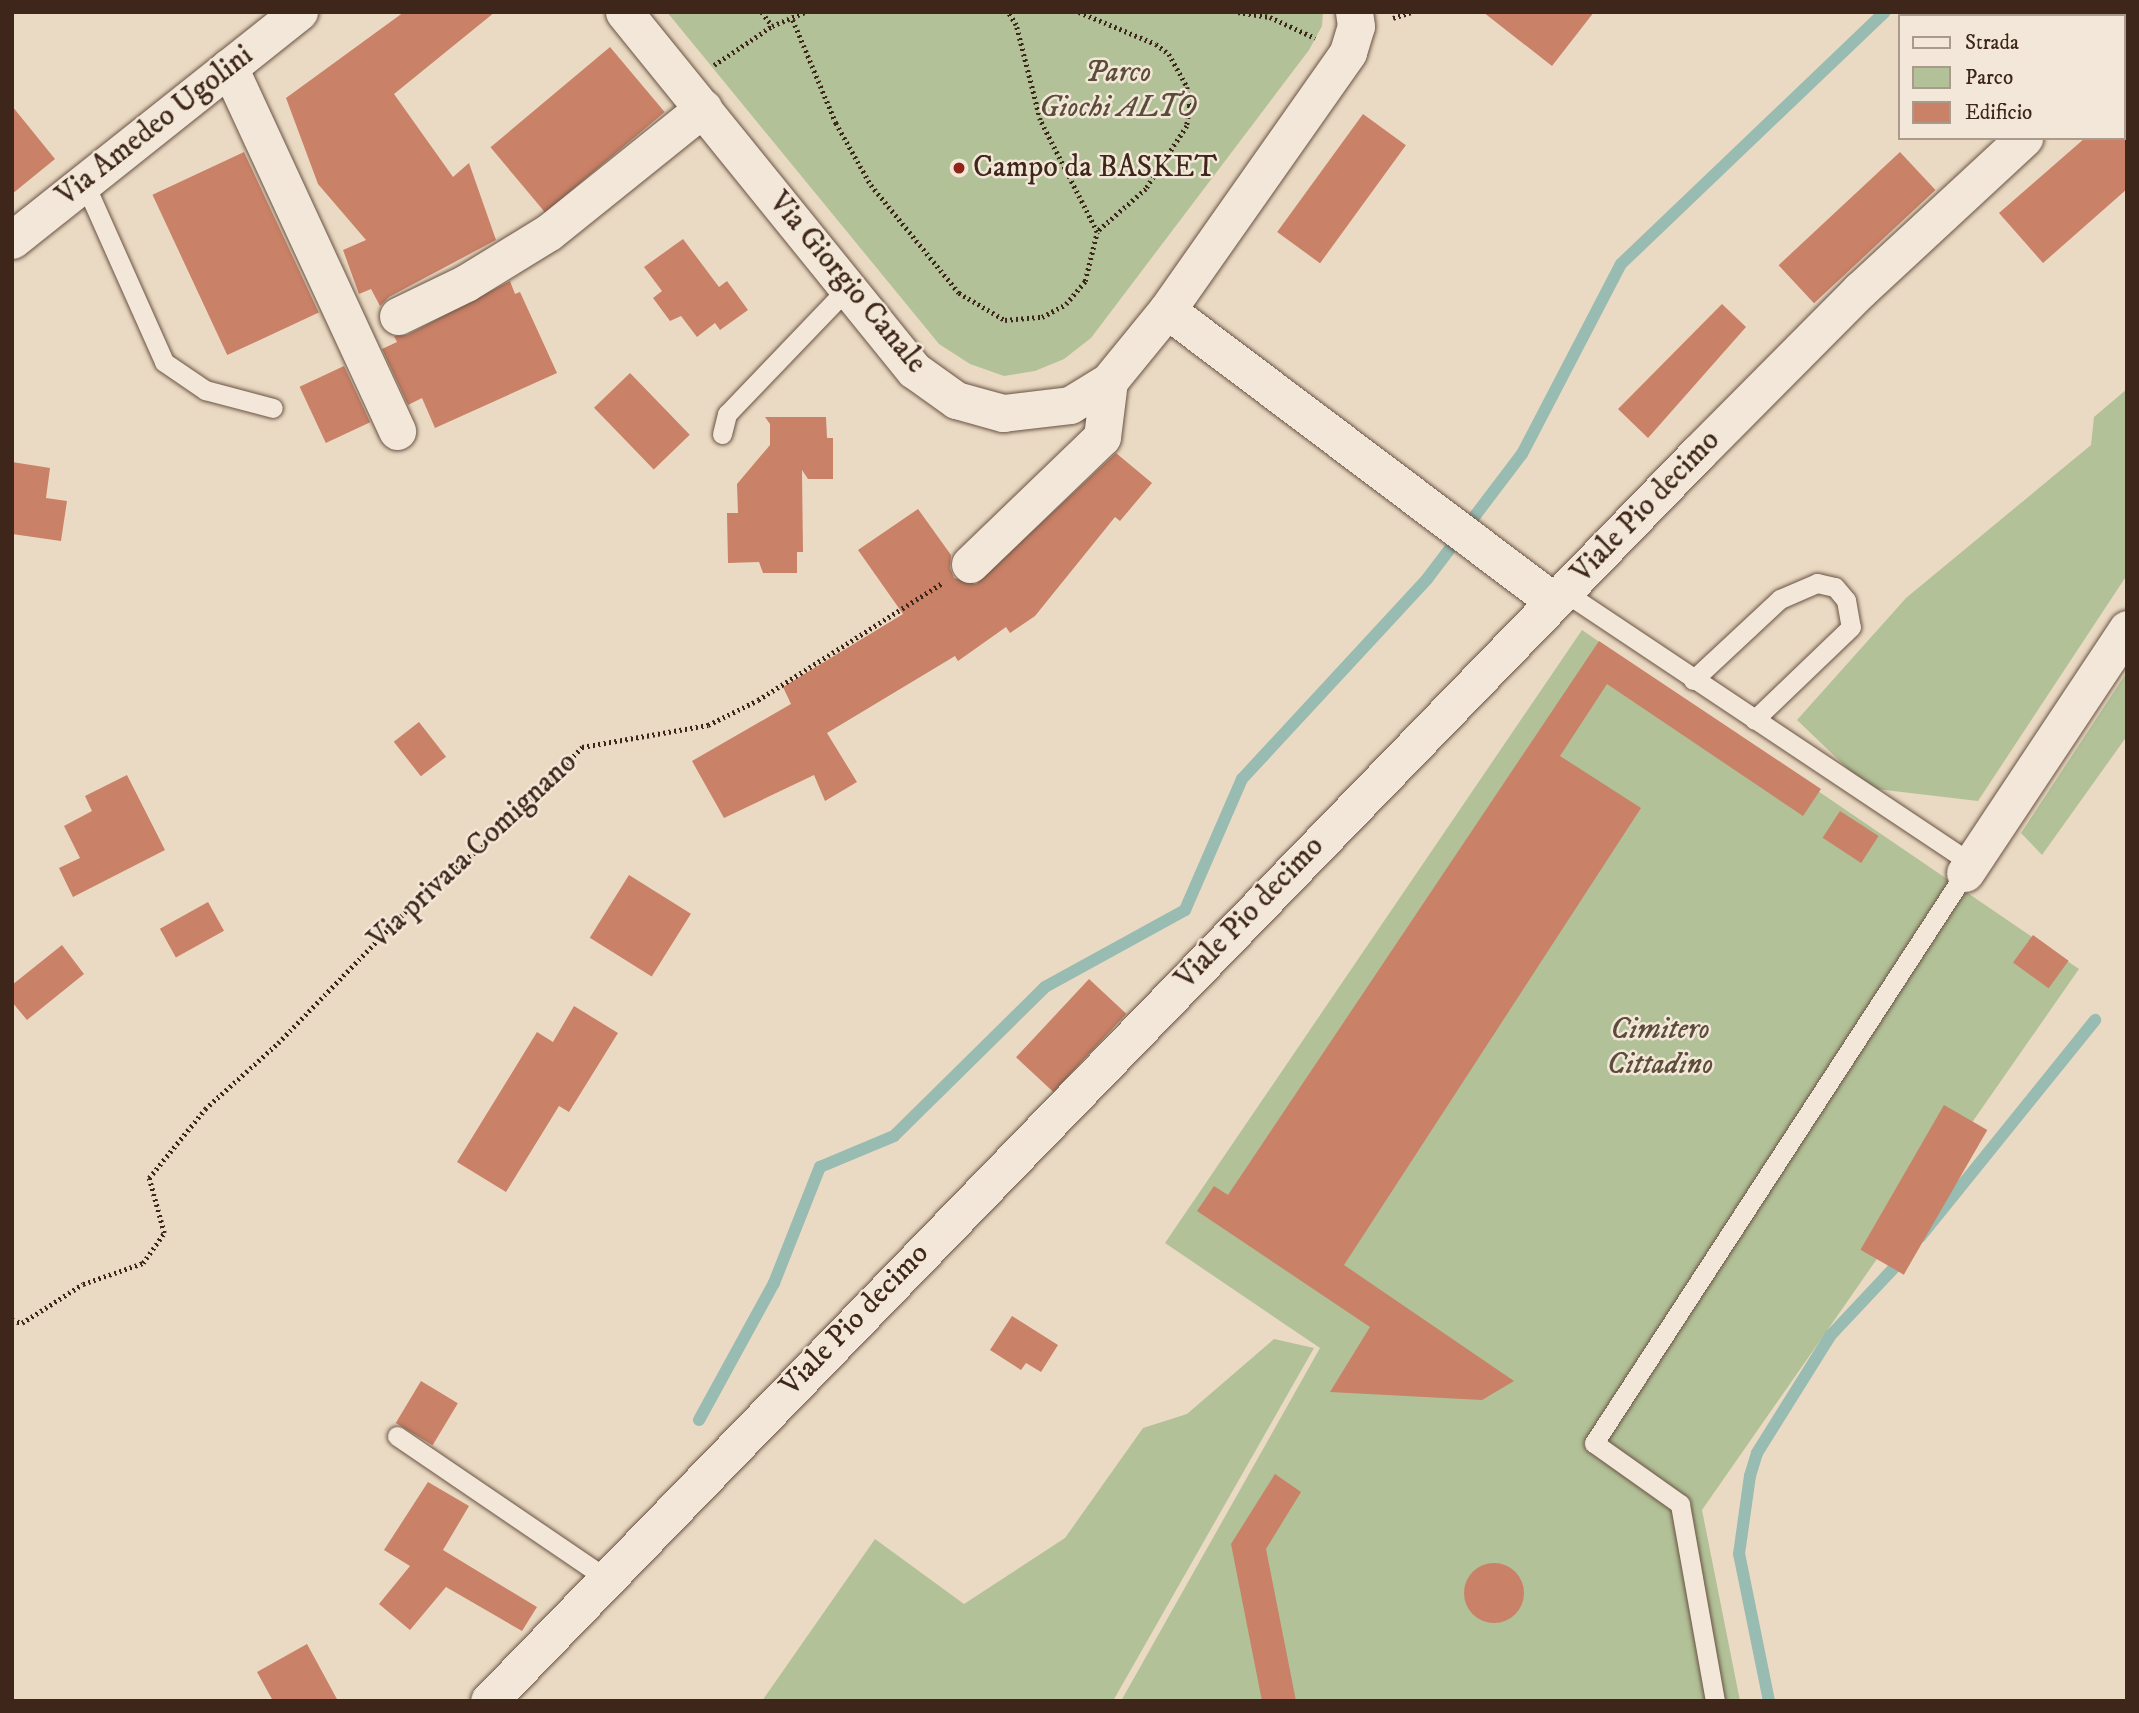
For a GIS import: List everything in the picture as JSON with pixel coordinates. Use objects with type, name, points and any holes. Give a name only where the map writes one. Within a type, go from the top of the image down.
[{"type":"street","name":"Via Giorgio Canale","points":[[624,12],[914,370],[956,400],[1003,413],[1070,405],[1110,381],[1167,310],[1348,52],[1356,26],[1354,12]]},
{"type":"street","name":"Via Amedeo Ugolini","points":[[12,240],[229,67],[279,18]]},
{"type":"street","points":[[229,67],[397,431]]},
{"type":"street","points":[[398,316],[466,283],[549,232],[694,97]]},
{"type":"street","name":"Viale Pio decimo","points":[[489,1701],[1558,596],[1860,290],[2022,140]]},
{"type":"street","points":[[1167,310],[1507,565],[1558,596]]},
{"type":"street","points":[[970,564],[1102,437],[1110,381]]},
{"type":"street","points":[[1968,868],[2127,629]]},
{"type":"lane","points":[[83,182],[164,362],[205,390],[273,408]]},
{"type":"lane","points":[[722,434],[727,414],[848,288]]},
{"type":"lane","points":[[1693,680],[1780,599],[1817,583],[1835,587],[1846,600],[1852,627],[1754,720]]},
{"type":"lane","points":[[1558,596],[1754,720],[1968,868],[1594,1443],[1679,1504],[1715,1701]]},
{"type":"lane","points":[[397,1436],[606,1578]]},
{"type":"path","points":[[762,12],[772,26]]},
{"type":"path","points":[[694,97],[772,26],[793,20],[805,12]]},
{"type":"path","points":[[1008,12],[1016,25],[1040,120],[1097,232]]},
{"type":"path","points":[[793,20],[835,123],[871,185],[959,293],[1005,320],[1042,317],[1066,304],[1085,281],[1097,232],[1146,189],[1187,126],[1190,106],[1187,87],[1170,54],[1156,44],[1079,12]]},
{"type":"path","points":[[1238,12],[1270,18],[1348,52]]},
{"type":"path","name":"Via privata Comignano","points":[[12,1320],[22,1323],[83,1284],[143,1264],[164,1233],[149,1178],[197,1119],[433,883],[493,839],[582,747],[708,725],[892,618],[970,564]]},
{"type":"green space","name":"Parco Giochi ALTO","points":[[667,12],[1323,12],[1322,26],[1309,50],[1091,338],[1064,359],[1035,371],[1004,376],[970,364],[939,344]]},
{"type":"green space","points":[[2127,389],[2127,575],[1978,801],[1868,788],[1797,720],[1906,598],[2091,445],[2094,417]]},
{"type":"green space","name":"Cimitero Cittadino","points":[[1582,630],[2079,969],[1702,1510],[1740,1701],[1121,1701],[1320,1348],[1165,1243]]},
{"type":"green space","points":[[2127,672],[2127,736],[2042,855],[2021,833]]},
{"type":"green space","points":[[1274,1339],[1314,1348],[1113,1701],[762,1701],[875,1539],[964,1604],[1065,1538],[1143,1428],[1187,1414]]},
{"type":"building","points":[[404,12],[495,12],[394,94],[453,177],[469,163],[496,240],[389,297],[380,306],[371,289],[359,294],[343,250],[366,240],[318,184],[286,98]]},
{"type":"building","points":[[1483,12],[1594,12],[1552,66]]},
{"type":"building","points":[[610,47],[665,112],[545,212],[490,147]]},
{"type":"building","points":[[12,106],[55,159],[12,194]]},
{"type":"building","points":[[1363,114],[1406,145],[1320,263],[1277,232]]},
{"type":"building","points":[[2127,138],[2127,189],[2043,263],[1999,213],[2083,140]]},
{"type":"building","points":[[244,152],[319,312],[227,355],[152,195]]},
{"type":"building","points":[[1900,152],[1935,190],[1814,303],[1779,265]]},
{"type":"building","points":[[683,239],[719,287],[727,281],[748,310],[720,330],[715,323],[697,337],[681,316],[670,321],[653,298],[662,291],[644,267]]},
{"type":"building","points":[[510,281],[515,294],[520,292],[557,373],[435,428],[422,398],[408,405],[382,349],[397,342],[394,336],[407,335]]},
{"type":"building","points":[[1722,304],[1746,327],[1648,438],[1618,409]]},
{"type":"building","points":[[344,366],[370,422],[326,443],[300,387]]},
{"type":"building","points":[[630,373],[690,435],[654,470],[594,408]]},
{"type":"building","points":[[765,417],[826,417],[827,438],[833,438],[833,479],[808,479],[802,470],[803,552],[797,552],[797,573],[763,573],[759,562],[728,563],[727,513],[738,513],[737,484],[770,445],[770,424]]},
{"type":"building","points":[[1116,453],[1152,483],[1120,521],[1115,517],[1035,616],[1010,633],[1006,627],[958,661],[955,656],[827,733],[857,782],[825,801],[814,775],[724,818],[692,761],[791,704],[783,687],[903,614],[858,550],[918,509],[951,555],[950,568],[954,578],[976,584]]},
{"type":"building","points":[[12,462],[50,468],[46,498],[67,501],[61,541],[12,534]]},
{"type":"building","points":[[1599,641],[1821,789],[1803,816],[1607,684],[1560,756],[1641,808],[1344,1265],[1514,1381],[1482,1400],[1330,1392],[1370,1327],[1197,1211],[1214,1186],[1228,1195]]},
{"type":"building","points":[[419,722],[446,757],[421,776],[394,742]]},
{"type":"building","points":[[127,775],[165,850],[73,897],[59,868],[80,858],[64,826],[92,811],[85,796]]},
{"type":"building","points":[[1840,811],[1879,836],[1861,863],[1823,838]]},
{"type":"building","points":[[629,875],[691,914],[652,976],[590,938]]},
{"type":"building","points":[[208,902],[224,931],[176,958],[160,929]]},
{"type":"building","points":[[2033,935],[2069,961],[2049,988],[2013,963]]},
{"type":"building","points":[[62,945],[84,974],[27,1020],[12,1002],[12,985]]},
{"type":"building","points":[[1089,979],[1126,1014],[1053,1092],[1016,1057]]},
{"type":"building","points":[[574,1006],[618,1033],[569,1112],[559,1106],[506,1192],[457,1162],[537,1032],[553,1042]]},
{"type":"building","points":[[1944,1105],[1987,1130],[1904,1275],[1860,1250]]},
{"type":"building","points":[[1012,1316],[1058,1345],[1041,1372],[1026,1363],[1021,1370],[990,1350]]},
{"type":"building","points":[[421,1381],[458,1403],[433,1445],[396,1423]]},
{"type":"building","points":[[1275,1474],[1301,1492],[1266,1549],[1296,1701],[1262,1701],[1231,1544]]},
{"type":"building","points":[[428,1482],[469,1506],[443,1550],[537,1607],[522,1631],[446,1587],[410,1630],[379,1604],[410,1566],[384,1550]]},
{"type":"building","points":[[1494,1563],[1511,1568],[1519,1576],[1524,1593],[1519,1610],[1511,1618],[1494,1623],[1477,1618],[1469,1610],[1464,1593],[1469,1576],[1477,1568]]},
{"type":"building","points":[[307,1644],[338,1701],[273,1701],[257,1672]]},
{"type":"waterway","points":[[699,1420],[774,1283],[820,1167],[894,1136],[1045,987],[1185,910],[1242,779],[1427,579],[1522,454],[1621,264],[1885,12]]},
{"type":"waterway","points":[[1920,1237],[2095,1020]]},
{"type":"waterway","points":[[1769,1701],[1739,1554],[1750,1476],[1757,1453],[1830,1336],[1905,1256]]},
{"type":"place","name":"Campo da BASKET","points":[[959,168]]}]
